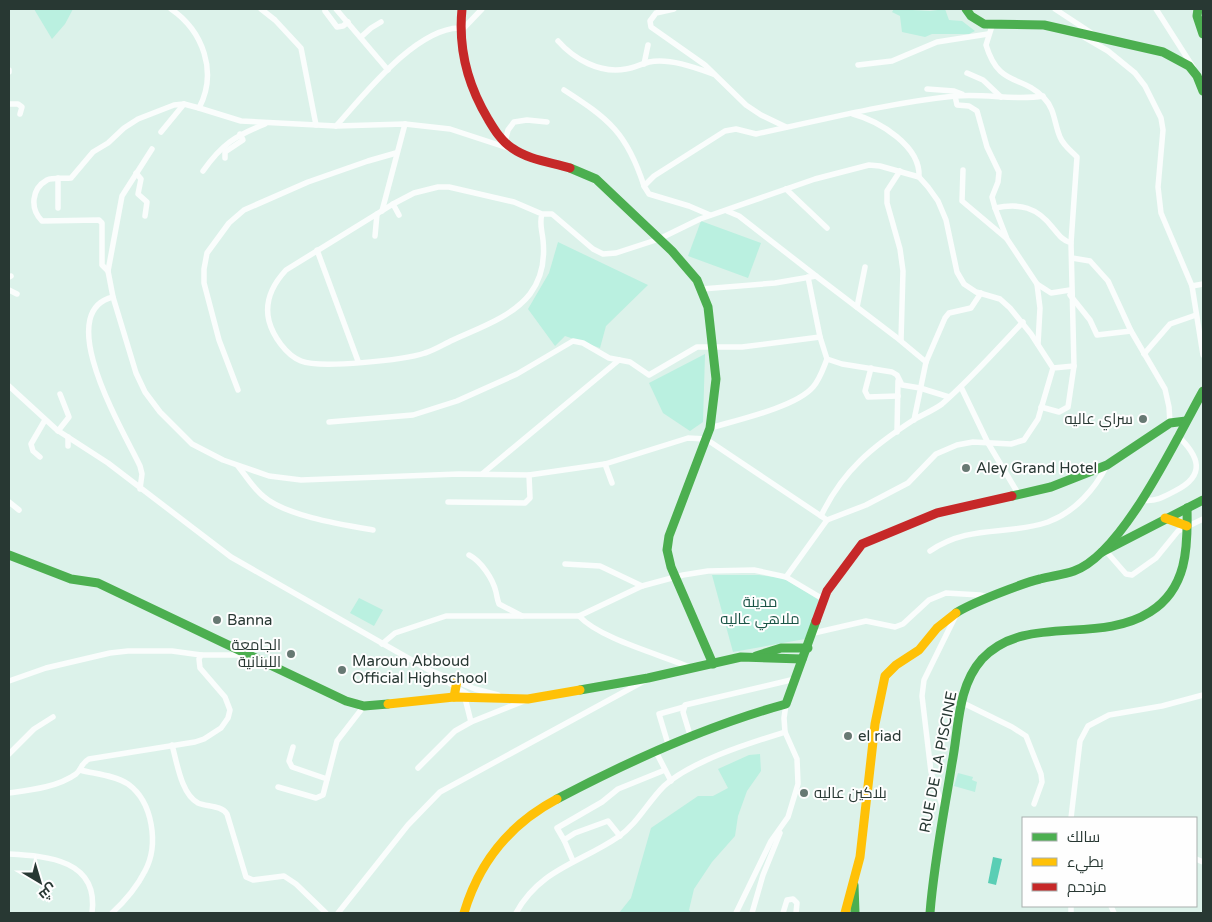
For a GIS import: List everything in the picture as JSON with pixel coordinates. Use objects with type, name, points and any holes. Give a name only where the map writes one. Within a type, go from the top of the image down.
[{"type":"main road","points":[[462,9],[459,30],[462,58],[470,86],[485,114],[505,142],[512,150],[588,174],[659,238],[702,289],[708,308],[716,385],[710,428],[669,536],[668,557],[675,578],[713,664]]},
{"type":"main road","points":[[966,9],[990,30],[1044,25],[1163,52],[1179,58],[1197,72],[1203,91]]},
{"type":"main road","points":[[1198,9],[1197,16],[1203,34]]},
{"type":"main road","points":[[1103,551],[1125,525],[1142,500],[1203,391]]},
{"type":"main road","points":[[464,913],[480,868],[516,826],[546,806],[668,744],[755,712],[786,704],[802,659],[814,633],[824,599],[856,549],[868,539],[937,513],[1051,487],[1108,464],[1170,423],[1186,421]]},
{"type":"main road","points":[[855,913],[854,883],[867,806],[875,724],[884,680],[889,671],[919,650],[937,628],[958,611],[1040,579],[1076,571],[1103,551],[1203,500]]},
{"type":"main road","name":"RUE DE LA PISCINE","points":[[930,913],[933,869],[961,702],[968,680],[977,665],[991,651],[1003,644],[1035,632],[1110,628],[1136,619],[1157,607],[1176,588],[1180,580],[1188,526],[1187,508]]},
{"type":"main road","points":[[1165,518],[1188,526]]},
{"type":"main road","points":[[9,555],[72,578],[98,583],[324,691],[364,706],[455,689],[464,698],[506,697],[528,699],[648,678],[741,657],[756,656],[765,651],[786,652],[808,648]]},
{"type":"main road","points":[[786,652],[802,659]]},
{"type":"main road","points":[[845,913],[847,900],[854,883]]},
{"type":"street","points":[[171,9],[178,14],[200,40],[206,58],[209,76],[199,108]]},
{"type":"street","points":[[261,9],[276,20],[301,48],[316,125]]},
{"type":"street","points":[[336,9],[388,70]]},
{"type":"street","points":[[336,126],[388,70],[421,42],[441,31],[459,30],[482,9]]},
{"type":"street","points":[[674,9],[656,13],[651,19],[651,27],[705,65],[746,105],[761,115],[786,127]]},
{"type":"street","points":[[1055,9],[1097,36]]},
{"type":"street","points":[[1156,9],[1197,72]]},
{"type":"street","points":[[325,11],[337,27],[343,26],[348,22]]},
{"type":"street","points":[[361,37],[371,28],[382,22]]},
{"type":"street","points":[[858,65],[892,61],[937,42],[990,30],[986,45],[998,70],[1005,76],[1043,96],[1053,110],[1060,139],[1077,157],[1070,243],[1072,258],[1070,293],[1074,366],[1068,407],[1059,412],[1042,407]]},
{"type":"street","points":[[1077,33],[1127,65],[1145,86],[1161,118],[1163,130],[1158,187],[1162,213],[1192,286],[1196,315],[1202,336],[1203,355]]},
{"type":"street","points":[[558,41],[569,53],[596,67],[624,70],[649,62],[676,63],[715,75]]},
{"type":"street","points":[[644,64],[648,45]]},
{"type":"street","points":[[967,73],[983,80],[1001,97]]},
{"type":"street","points":[[927,89],[954,91],[964,95]]},
{"type":"street","points":[[564,90],[590,107],[624,138],[632,151],[644,186],[649,194],[689,206],[710,215]]},
{"type":"street","points":[[644,186],[654,176],[725,131],[736,129],[756,134],[898,103],[964,95],[1030,98],[1043,96]]},
{"type":"street","points":[[955,96],[957,105],[969,106],[977,111],[988,147],[999,172],[998,182],[992,197],[1007,239],[1037,284],[1051,294],[1070,293]]},
{"type":"street","points":[[9,104],[18,104],[22,107],[20,114]]},
{"type":"street","points":[[161,132],[184,104]]},
{"type":"street","points":[[108,270],[102,265],[102,228],[100,220],[42,221],[36,213],[33,202],[37,190],[48,180],[71,178],[93,152],[108,143],[124,128],[152,112],[184,104],[233,120],[336,126],[405,124],[460,131],[512,150]]},
{"type":"street","points":[[851,114],[870,118],[880,124],[907,148],[916,157],[920,167],[919,177]]},
{"type":"street","points":[[505,142],[508,130],[514,122],[527,120],[547,122]]},
{"type":"street","points":[[203,171],[217,151],[240,134],[270,122]]},
{"type":"street","points":[[374,236],[405,124]]},
{"type":"street","points":[[225,158],[225,152],[243,140],[240,134]]},
{"type":"street","points":[[152,149],[122,196],[108,270],[113,297],[136,373],[154,404],[192,444],[238,466],[268,476],[301,480],[529,474],[605,464],[688,438],[706,439],[827,520]]},
{"type":"street","points":[[238,390],[219,340],[204,283],[204,269],[208,253],[225,228],[244,210],[308,182],[396,153]]},
{"type":"street","points":[[542,214],[540,222],[544,252],[540,277],[530,294],[506,315],[431,351],[326,366],[300,361],[279,342],[271,330],[267,306],[277,280],[298,261],[414,193],[449,187],[514,202],[542,214],[548,213],[555,216],[593,248],[603,254],[616,253],[659,238],[710,215],[727,211],[815,179],[869,165],[919,177],[938,201],[946,220],[956,272],[964,284],[981,293],[1000,299],[1023,322],[1038,344],[1053,368],[1038,419],[1024,440],[1011,444],[973,442],[946,449],[926,462],[917,474],[900,487],[866,505],[827,520],[786,577]]},
{"type":"street","points":[[963,170],[962,201],[1007,239]]},
{"type":"street","points":[[900,171],[887,191],[887,203],[904,271],[901,340]]},
{"type":"street","points":[[136,173],[141,179],[138,194],[147,202],[145,216]]},
{"type":"street","points":[[58,178],[58,208]]},
{"type":"street","points":[[786,189],[827,228]]},
{"type":"street","points":[[393,204],[398,215]]},
{"type":"street","points":[[995,208],[1017,204],[1028,208],[1052,226],[1063,240],[1070,243]]},
{"type":"street","points":[[113,209],[118,213]]},
{"type":"street","points":[[727,211],[739,216],[901,340],[926,362]]},
{"type":"street","points":[[317,250],[358,361]]},
{"type":"street","points":[[1072,258],[1090,261],[1108,281],[1131,331],[1165,389],[1170,407],[1170,423]]},
{"type":"street","points":[[857,307],[865,267]]},
{"type":"street","points":[[702,289],[775,283],[816,276]]},
{"type":"street","points":[[710,428],[763,412],[802,397],[817,382],[828,360],[820,337],[808,277]]},
{"type":"street","points":[[1037,284],[1040,308],[1038,344]]},
{"type":"street","points":[[1192,286],[1203,284]]},
{"type":"street","points":[[9,290],[17,294]]},
{"type":"street","points":[[914,420],[926,362],[947,315],[971,308],[981,293]]},
{"type":"street","points":[[1070,293],[1090,320],[1097,335],[1131,331]]},
{"type":"street","points":[[113,297],[98,304],[90,317],[92,356],[103,393],[140,466],[142,474],[140,489]]},
{"type":"street","points":[[1144,354],[1170,324],[1196,315]]},
{"type":"street","points":[[821,516],[839,483],[850,469],[897,432],[960,388],[1023,322]]},
{"type":"street","points":[[329,422],[412,415],[457,401],[517,374],[573,341],[583,342],[609,358],[630,362],[649,375],[697,347],[712,348],[788,342],[820,337]]},
{"type":"street","points":[[482,474],[619,360]]},
{"type":"street","points":[[828,360],[892,372],[896,375],[898,381],[897,432]]},
{"type":"street","points":[[1053,368],[1074,366]]},
{"type":"street","points":[[871,368],[865,391],[868,397],[898,396]]},
{"type":"street","points":[[898,381],[906,387],[920,388],[949,397]]},
{"type":"street","points":[[9,386],[58,431],[108,463],[231,557],[429,670],[455,689],[476,698]]},
{"type":"street","points":[[960,388],[988,443],[1019,495]]},
{"type":"street","points":[[58,431],[69,417],[60,394]]},
{"type":"street","points":[[40,457],[32,451],[31,444],[45,420]]},
{"type":"street","points":[[1142,500],[1149,501],[1165,496],[1188,485],[1195,476],[1196,458],[1177,435]]},
{"type":"street","points":[[68,437],[68,446]]},
{"type":"street","points":[[605,464],[612,483]]},
{"type":"street","points":[[930,551],[951,539],[974,532],[1048,522],[1070,510],[1096,486],[1108,464]]},
{"type":"street","points":[[238,466],[262,496],[280,506],[319,520],[373,530]]},
{"type":"street","points":[[448,502],[525,503],[530,498],[529,474]]},
{"type":"street","points":[[9,502],[19,510]]},
{"type":"street","points":[[1103,551],[1126,574],[1132,576],[1151,563],[1174,534],[1203,519]]},
{"type":"street","points":[[469,555],[477,560],[485,571],[494,588],[499,604],[524,617]]},
{"type":"street","points":[[565,564],[600,566],[642,586]]},
{"type":"street","points":[[382,644],[395,633],[446,616],[579,616],[642,586],[675,578],[732,570],[764,571],[786,577],[824,599]]},
{"type":"street","points":[[814,633],[866,621],[895,627],[903,624],[928,600],[946,593],[980,595],[992,598]]},
{"type":"street","points":[[943,808],[934,788],[926,749],[923,686],[958,611]]},
{"type":"street","points":[[579,616],[593,628],[612,638],[694,668]]},
{"type":"street","points":[[9,681],[46,668],[119,652],[251,655]]},
{"type":"street","points":[[80,770],[81,765],[89,759],[204,739],[221,728],[230,715],[225,698],[200,668],[199,659],[201,655]]},
{"type":"street","points":[[338,913],[417,814],[440,792],[648,678]]},
{"type":"street","points":[[668,744],[659,714],[700,700],[795,679]]},
{"type":"street","points":[[455,689],[475,689],[506,697]]},
{"type":"street","points":[[1071,817],[1080,741],[1088,726],[1108,714],[1162,706],[1203,696]]},
{"type":"street","points":[[464,698],[471,722]]},
{"type":"street","points":[[418,768],[443,741],[471,722],[528,699]]},
{"type":"street","points":[[961,702],[1019,730],[1026,736],[1041,774],[1042,782],[1034,804]]},
{"type":"street","points":[[752,913],[763,875],[782,828],[793,808],[799,773],[797,759],[786,732],[784,718],[786,704]]},
{"type":"street","points":[[278,787],[319,798],[326,791],[327,779],[337,741],[364,706]]},
{"type":"street","points":[[684,707],[690,735]]},
{"type":"street","points":[[9,754],[34,729],[53,717]]},
{"type":"street","points":[[516,913],[543,880],[573,861],[620,836],[636,823],[656,794],[671,781],[691,768],[737,748],[786,732]]},
{"type":"street","points":[[172,745],[188,794],[199,804],[225,810],[246,877],[253,880],[284,876],[296,884],[326,913]]},
{"type":"street","points":[[293,747],[289,761],[292,767],[327,779]]},
{"type":"street","points":[[655,750],[671,781]]},
{"type":"street","points":[[9,794],[50,785],[80,770],[107,776],[128,785],[142,801],[150,821],[152,843],[146,870],[132,891],[112,913]]},
{"type":"street","points":[[573,861],[557,828],[566,821],[602,802],[618,789],[665,770]]},
{"type":"street","points":[[564,840],[575,833],[608,821],[620,836]]},
{"type":"street","points":[[736,913],[771,842],[782,828]]},
{"type":"street","points":[[9,854],[51,858],[80,872],[91,888],[92,913]]},
{"type":"street","points":[[783,913],[785,903],[793,898],[797,903],[796,913]]},
{"type":"green space","points":[[34,9],[73,9],[65,24],[52,39]]},
{"type":"green space","points":[[894,9],[930,11],[945,9],[949,20],[962,21],[975,31],[969,34],[932,34],[925,37],[902,32],[900,16],[892,12]]},
{"type":"green space","points":[[701,221],[761,243],[748,278],[688,256]]},
{"type":"green space","points":[[558,242],[648,285],[606,326],[600,348],[565,336],[555,346],[528,309],[549,273]]},
{"type":"green space","points":[[705,354],[703,422],[690,431],[663,413],[649,383]]},
{"type":"green space","name":"مدينة ملاهي عاليه","points":[[712,575],[759,575],[783,578],[819,600],[805,639],[733,652]]},
{"type":"green space","points":[[359,598],[383,610],[374,626],[350,613]]},
{"type":"green space","points":[[760,754],[761,771],[747,791],[738,816],[735,836],[712,862],[694,889],[689,910],[691,913],[619,913],[631,898],[651,828],[698,796],[713,796],[728,788],[718,769],[749,755]]},
{"type":"green space","points":[[958,773],[973,777],[972,780],[977,782],[975,792],[954,786]]},
{"type":"shaded area","points":[[993,857],[1002,859],[996,885],[988,883]]},
{"type":"traffic: fast","points":[[966,9],[971,16],[984,24],[1044,25],[1163,52],[1189,66],[1197,76],[1203,91]]},
{"type":"traffic: fast","points":[[1198,9],[1197,16],[1203,34]]},
{"type":"traffic: fast","points":[[570,168],[596,179],[672,251],[697,280],[708,307],[716,379],[710,428],[669,536],[667,550],[671,567],[713,664]]},
{"type":"traffic: fast","points":[[956,613],[984,599],[1022,585],[1074,571],[1093,560],[1111,542],[1147,492],[1203,391]]},
{"type":"traffic: fast","points":[[1012,496],[1051,487],[1107,465],[1170,423],[1186,421]]},
{"type":"traffic: fast","points":[[1102,552],[1203,500]]},
{"type":"traffic: fast","points":[[930,913],[960,708],[963,695],[974,670],[982,659],[999,645],[1019,637],[1040,633],[1108,627],[1130,622],[1150,612],[1162,603],[1172,592],[1183,566],[1187,538],[1187,508]]},
{"type":"traffic: fast","points":[[9,555],[71,579],[98,583],[346,701],[364,706],[388,704]]},
{"type":"traffic: fast","points":[[557,799],[669,745],[698,733],[786,704],[816,621]]},
{"type":"traffic: fast","points":[[756,656],[781,648],[808,648]]},
{"type":"traffic: fast","points":[[580,690],[648,678],[741,657],[802,659]]},
{"type":"traffic: fast","points":[[854,885],[855,913]]},
{"type":"traffic: slow","points":[[1165,518],[1187,526]]},
{"type":"traffic: slow","points":[[845,913],[860,857],[875,724],[885,676],[896,665],[919,650],[937,628],[956,613]]},
{"type":"traffic: slow","points":[[454,697],[457,681]]},
{"type":"traffic: slow","points":[[388,704],[454,697],[528,699],[580,690]]},
{"type":"traffic: slow","points":[[464,913],[478,877],[498,846],[525,820],[557,799]]},
{"type":"traffic: jam","points":[[462,9],[461,38],[469,79],[495,131],[504,142],[519,152],[533,158],[570,168]]},
{"type":"traffic: jam","points":[[816,621],[827,591],[862,544],[937,513],[1012,496]]},
{"type":"place","name":"سراي عاليه","points":[[1143,419]]},
{"type":"place","name":"Aley Grand Hotel","points":[[966,468]]},
{"type":"place","name":"Banna","points":[[217,620]]},
{"type":"place","name":"الجامعة اللبنانية","points":[[291,654]]},
{"type":"place","name":"Maroun Abboud Official Highschool","points":[[342,670]]},
{"type":"place","name":"el riad","points":[[848,736]]},
{"type":"place","name":"بلاكين عاليه","points":[[804,793]]}]
